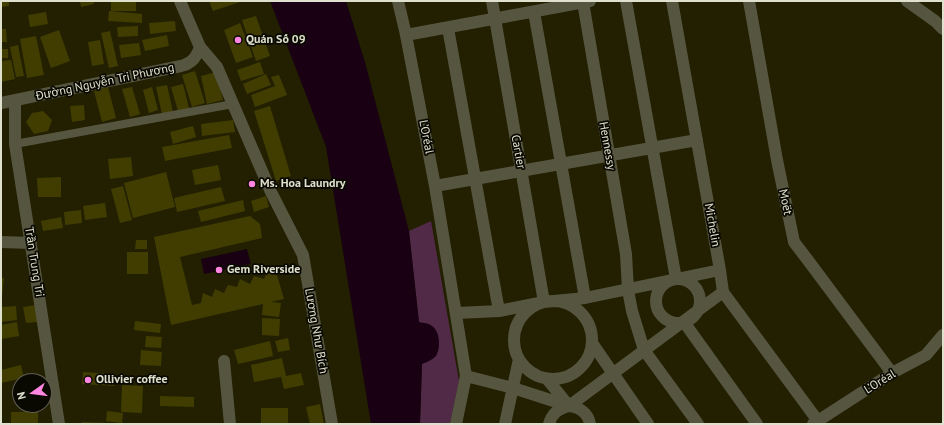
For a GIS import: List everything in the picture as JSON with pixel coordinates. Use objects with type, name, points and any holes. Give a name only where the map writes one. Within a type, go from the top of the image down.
[{"type":"street","name":"Lương Như Bích","points":[[180,1],[200,47],[217,67],[272,192],[303,256],[332,424]]},
{"type":"street","name":"L’Oréal","points":[[398,1],[435,186],[457,313],[466,376],[456,424]]},
{"type":"street","name":"Cartier","points":[[492,1],[544,302]]},
{"type":"street","points":[[626,1],[676,279]]},
{"type":"street","name":"Michelin","points":[[672,1],[723,292],[816,422]]},
{"type":"street","name":"Moët","points":[[749,1],[777,160],[794,242],[892,373]]},
{"type":"street","points":[[907,1],[935,21],[943,29]]},
{"type":"street","points":[[406,35],[586,2]]},
{"type":"street","name":"Hennessy","points":[[586,2],[609,156],[626,254],[628,290],[632,311],[644,350]]},
{"type":"street","points":[[534,12],[586,298]]},
{"type":"street","points":[[448,28],[499,310]]},
{"type":"street","name":"Đường Nguyễn Tri Phương","points":[[1,103],[181,66],[190,63],[195,58],[200,47]]},
{"type":"street","name":"Trần Trung Tri","points":[[15,100],[16,144],[59,424]]},
{"type":"street","points":[[435,186],[476,180],[696,140]]},
{"type":"street","points":[[1,242],[31,243]]},
{"type":"street","points":[[457,313],[499,310],[544,302],[586,298],[720,270]]},
{"type":"street","points":[[676,279],[683,279],[690,282],[699,293],[699,308],[696,314],[684,322],[671,321],[665,318],[661,314],[657,302],[660,289],[670,281],[676,279]]},
{"type":"street","points":[[549,424],[556,411],[568,406],[723,292]]},
{"type":"street","points":[[544,302],[568,304],[578,311],[586,320],[591,331],[592,343],[590,354],[584,365],[575,373],[558,379],[547,379],[535,375],[526,368],[519,359],[515,348],[514,336],[518,324],[524,314],[533,306],[544,302]]},
{"type":"street","points":[[684,322],[757,424]]},
{"type":"street","name":"L’Oréal","points":[[816,422],[892,373],[926,355],[943,335]]},
{"type":"street","points":[[592,343],[648,424]]},
{"type":"street","points":[[644,350],[698,424]]},
{"type":"street","points":[[505,424],[519,359]]},
{"type":"street","points":[[224,361],[230,424]]},
{"type":"street","points":[[466,376],[513,388],[575,407],[582,410],[590,424]]},
{"type":"street","points":[[547,379],[568,406]]},
{"type":"lane","points":[[16,144],[233,104]]},
{"type":"shaded area","points":[[270,1],[346,1],[365,62],[409,231],[419,322],[429,324],[435,328],[439,340],[439,349],[436,356],[422,364],[420,424],[371,424],[326,147]]},
{"type":"shaded area","points":[[431,221],[459,381],[450,424],[420,424],[422,363],[436,354],[438,348],[438,337],[419,323],[409,231]]},
{"type":"shaded area","points":[[247,249],[251,264],[204,274],[201,259]]},
{"type":"building","points":[[1,1],[9,1],[9,6],[1,7]]},
{"type":"building","points":[[80,1],[94,1],[94,4],[81,7]]},
{"type":"building","points":[[111,1],[136,1],[136,11],[111,11]]},
{"type":"building","points":[[209,1],[243,1],[213,11]]},
{"type":"building","points":[[109,11],[142,14],[142,23],[108,21]]},
{"type":"building","points":[[46,12],[48,24],[30,27],[28,15]]},
{"type":"building","points":[[256,16],[270,56],[256,61],[242,20]]},
{"type":"building","points":[[175,21],[176,31],[150,34],[149,23]]},
{"type":"building","points":[[240,23],[253,57],[236,63],[224,30]]},
{"type":"building","points":[[138,26],[138,36],[118,37],[117,27]]},
{"type":"building","points":[[1,29],[6,29],[7,42],[1,42]]},
{"type":"building","points":[[59,30],[70,61],[51,68],[40,37]]},
{"type":"building","points":[[110,31],[118,66],[109,68],[101,33]]},
{"type":"building","points":[[167,35],[169,46],[145,51],[142,40]]},
{"type":"building","points":[[36,36],[44,75],[27,78],[20,39]]},
{"type":"building","points":[[100,40],[104,64],[92,66],[88,42]]},
{"type":"building","points":[[139,43],[141,55],[121,58],[119,45]]},
{"type":"building","points":[[18,45],[24,76],[16,77],[10,47]]},
{"type":"building","points":[[1,49],[8,49],[8,58],[1,58]]},
{"type":"building","points":[[11,60],[15,79],[1,82],[1,61]]},
{"type":"building","points":[[260,62],[264,74],[241,81],[237,70]]},
{"type":"building","points":[[195,71],[205,103],[192,107],[182,75]]},
{"type":"building","points":[[216,72],[223,100],[207,104],[201,76]]},
{"type":"building","points":[[266,74],[271,85],[247,94],[243,84]]},
{"type":"building","points":[[279,75],[287,95],[255,107],[251,95],[275,86],[271,77]]},
{"type":"building","points":[[183,84],[189,108],[178,111],[171,87]]},
{"type":"building","points":[[167,85],[173,112],[162,114],[156,87]]},
{"type":"building","points":[[108,87],[116,118],[102,122],[94,91]]},
{"type":"building","points":[[132,87],[140,114],[130,117],[122,89]]},
{"type":"building","points":[[152,87],[158,110],[149,113],[143,90]]},
{"type":"building","points":[[84,105],[85,120],[72,122],[70,106]]},
{"type":"building","points":[[270,106],[291,176],[276,181],[254,111]]},
{"type":"building","points":[[43,111],[52,120],[48,131],[34,134],[26,122],[32,113]]},
{"type":"building","points":[[233,120],[235,132],[202,136],[201,124]]},
{"type":"building","points":[[193,126],[196,137],[173,144],[170,132]]},
{"type":"building","points":[[229,135],[232,148],[165,161],[162,147]]},
{"type":"building","points":[[131,157],[133,176],[110,179],[108,159]]},
{"type":"building","points":[[218,165],[221,180],[195,185],[192,170]]},
{"type":"building","points":[[166,172],[175,207],[133,218],[124,183]]},
{"type":"building","points":[[61,177],[61,197],[38,197],[37,178]]},
{"type":"building","points":[[123,186],[132,220],[120,223],[111,189]]},
{"type":"building","points":[[221,187],[225,201],[177,212],[174,198]]},
{"type":"building","points":[[266,196],[269,207],[254,212],[251,201]]},
{"type":"building","points":[[243,200],[245,211],[201,222],[198,211]]},
{"type":"building","points":[[105,203],[107,217],[85,220],[83,206]]},
{"type":"building","points":[[81,210],[82,223],[65,225],[64,212]]},
{"type":"building","points":[[250,216],[260,224],[262,238],[180,257],[192,305],[201,303],[203,293],[212,297],[215,289],[224,293],[228,285],[237,287],[240,279],[250,284],[254,276],[264,279],[267,272],[277,275],[284,299],[271,302],[281,303],[279,317],[262,315],[263,304],[171,325],[154,237]]},
{"type":"building","points":[[61,217],[63,228],[43,231],[41,221]]},
{"type":"building","points":[[136,240],[147,240],[147,249],[135,249]]},
{"type":"building","points":[[127,252],[148,252],[148,274],[127,274]]},
{"type":"building","points":[[1,278],[4,278],[2,297],[1,297]]},
{"type":"building","points":[[36,305],[38,322],[26,323],[23,307]]},
{"type":"building","points":[[16,306],[17,320],[1,322],[1,307]]},
{"type":"building","points":[[262,318],[280,319],[279,336],[262,335]]},
{"type":"building","points":[[135,321],[161,324],[160,333],[134,330]]},
{"type":"building","points":[[17,322],[19,336],[1,339],[1,325]]},
{"type":"building","points":[[146,336],[162,337],[161,348],[145,347]]},
{"type":"building","points":[[288,338],[290,350],[278,352],[275,341]]},
{"type":"building","points":[[270,341],[273,356],[238,364],[234,350]]},
{"type":"building","points":[[141,350],[162,352],[161,366],[140,365]]},
{"type":"building","points":[[282,358],[286,376],[254,382],[251,365]]},
{"type":"building","points":[[21,365],[23,373],[12,373],[12,381],[1,383],[1,370]]},
{"type":"building","points":[[83,372],[115,374],[114,386],[82,384]]},
{"type":"building","points":[[301,373],[304,385],[284,389],[281,377]]},
{"type":"building","points":[[122,385],[143,386],[142,413],[121,412]]},
{"type":"building","points":[[160,396],[194,397],[194,407],[160,406]]},
{"type":"building","points":[[320,404],[324,424],[310,424],[306,407]]},
{"type":"building","points":[[261,408],[288,408],[288,424],[261,424]]},
{"type":"building","points":[[107,411],[123,413],[122,423],[106,421]]},
{"type":"building","points":[[11,412],[38,413],[38,424],[11,424]]},
{"type":"building","points":[[82,422],[111,423],[111,424],[82,424]]},
{"type":"place","name":"Quán Số 09","points":[[238,40]]},
{"type":"place","name":"Ms. Hoa Laundry","points":[[252,184]]},
{"type":"place","name":"Gem Riverside","points":[[219,270]]},
{"type":"place","name":"Ollivier coffee","points":[[88,380]]}]
